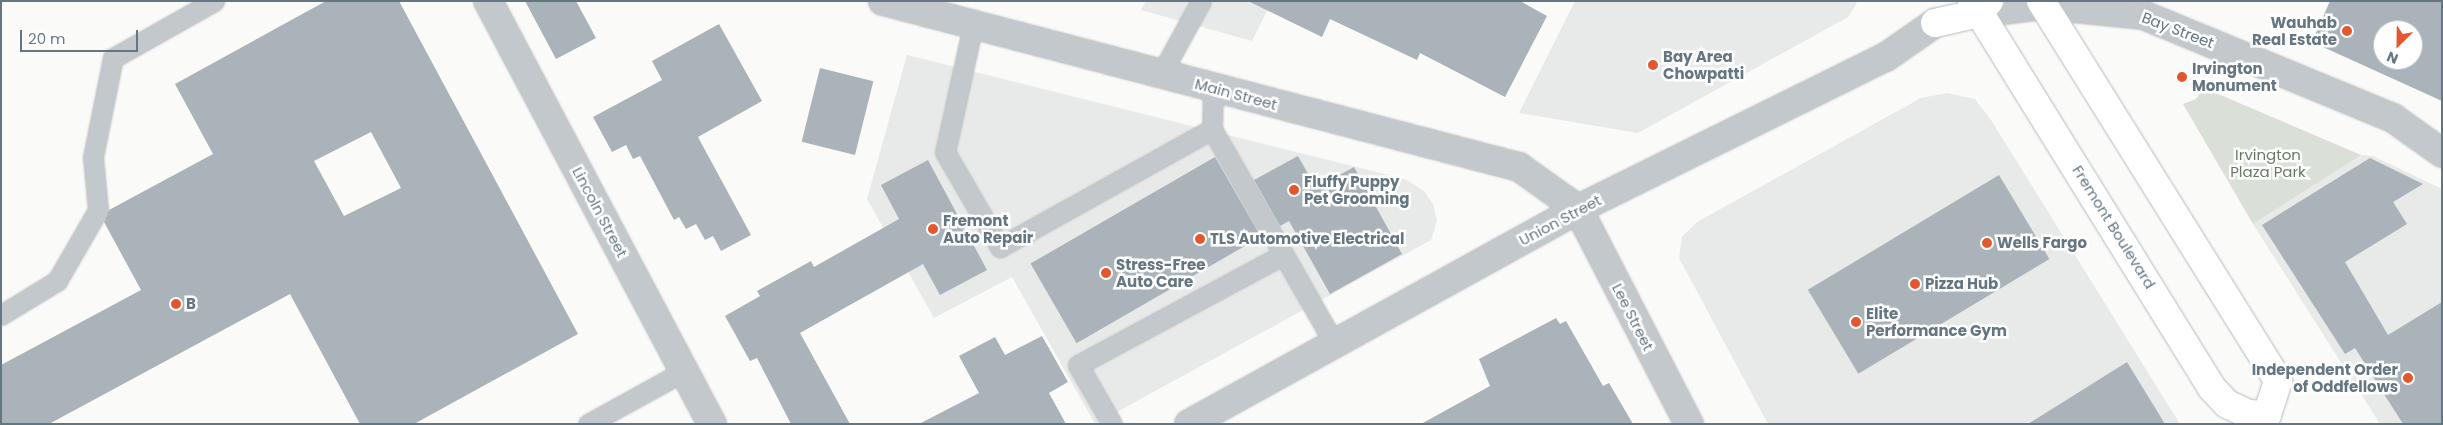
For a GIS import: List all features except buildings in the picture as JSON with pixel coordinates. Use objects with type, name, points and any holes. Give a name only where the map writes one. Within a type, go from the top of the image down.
[{"type":"main road","points":[[1934,24],[1954,1]]},
{"type":"main road","name":"Fremont Boulevard","points":[[1980,5],[2211,387],[2227,404],[2248,414],[2270,420],[2278,380],[2043,3]]},
{"type":"main road","points":[[1934,24],[1980,5]]},
{"type":"street","name":"Lincoln Street","points":[[488,1],[712,424]]},
{"type":"street","name":"Main Street","points":[[883,1],[1519,167],[1578,209]]},
{"type":"street","name":"Bay Street","points":[[1980,5],[2043,3],[2143,15],[2393,118],[2442,153]]},
{"type":"street","name":"Union Street","points":[[1189,424],[1578,209],[1886,56],[1934,24]]},
{"type":"street","name":"Lee Street","points":[[1578,209],[1689,424]]},
{"type":"lane","points":[[1,316],[57,281],[98,210],[93,157],[113,58],[214,1]]},
{"type":"lane","points":[[1161,74],[1201,1]]},
{"type":"lane","points":[[973,25],[945,152],[1000,247],[1212,129]]},
{"type":"lane","points":[[1213,88],[1212,129],[1282,255],[1334,343]]},
{"type":"lane","points":[[1112,424],[1078,365],[1282,255]]},
{"type":"lane","points":[[588,424],[684,371]]},
{"type":"shaded area","points":[[1146,1],[1272,1],[1252,41],[1141,10]]},
{"type":"shaded area","name":"Bay Area Chowpatti","points":[[1575,1],[1858,1],[1848,17],[1638,133],[1519,113]]},
{"type":"shaded area","points":[[907,55],[1405,179],[1424,191],[1433,204],[1437,221],[1431,240],[1095,424],[1012,277],[934,318],[867,199]]},
{"type":"shaded area","points":[[1947,93],[1975,99],[1991,120],[2180,424],[1768,424],[1679,258],[1682,237],[1697,222],[1921,98]]},
{"type":"shaded area","points":[[2361,155],[2373,156],[2442,189],[2442,424],[2380,424],[2253,224]]},
{"type":"green space","name":"Irvington Plaza Park","points":[[2204,88],[2361,155],[2253,224],[2183,104],[2196,99]]},
{"type":"place","name":"Wauhab Real Estate","points":[[2347,31]]},
{"type":"place","name":"Bay Area Chowpatti","points":[[1653,65]]},
{"type":"place","name":"Irvington Monument","points":[[2182,77]]},
{"type":"place","name":"Fluffy Puppy Pet Grooming","points":[[1294,190]]},
{"type":"place","name":"Fremont Auto Repair","points":[[933,229]]},
{"type":"place","name":"TLS Automotive Electrical","points":[[1200,239]]},
{"type":"place","name":"Wells Fargo","points":[[1987,243]]},
{"type":"place","name":"Stress-Free Auto Care","points":[[1106,273]]},
{"type":"place","name":"Pizza Hub","points":[[1915,284]]},
{"type":"place","name":"B","points":[[176,304]]},
{"type":"place","name":"Elite Performance Gym","points":[[1856,322]]},
{"type":"place","name":"Independent Order of Oddfellows","points":[[2408,378]]}]
